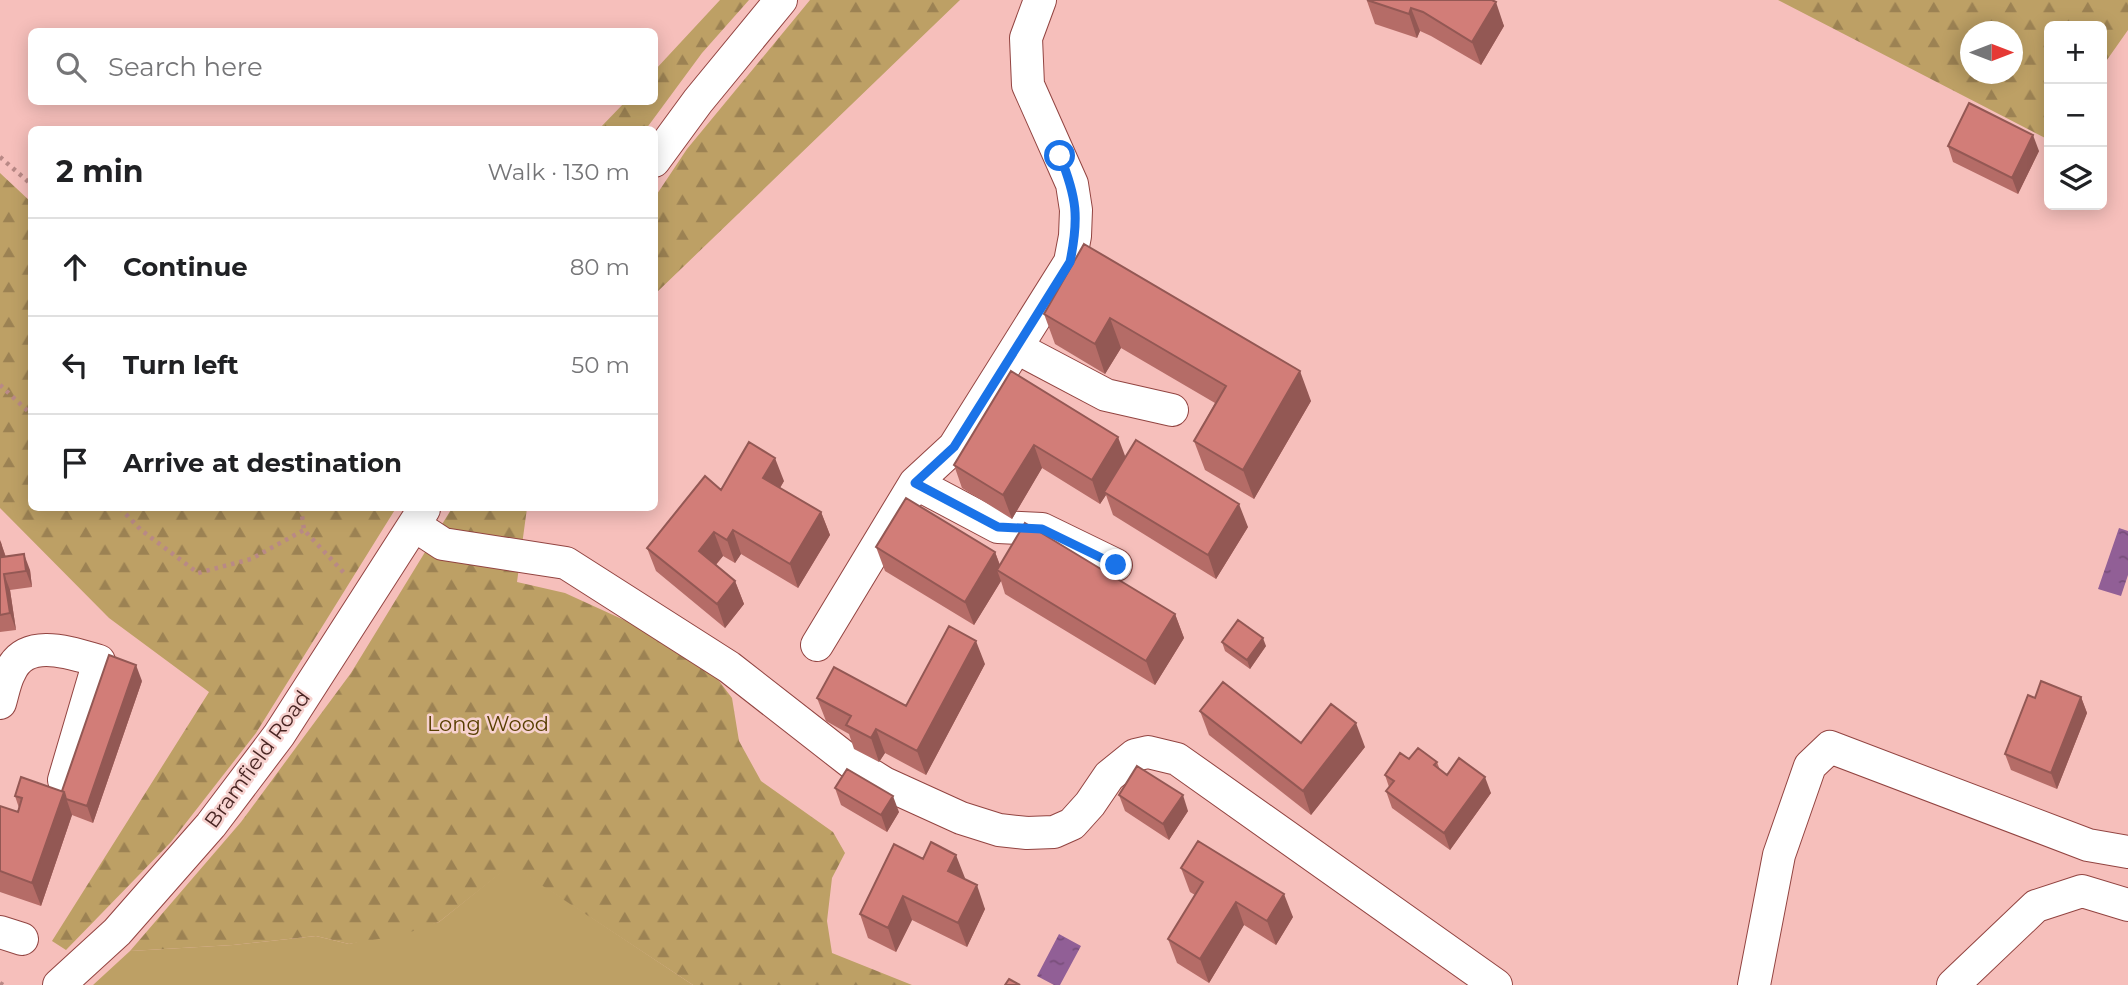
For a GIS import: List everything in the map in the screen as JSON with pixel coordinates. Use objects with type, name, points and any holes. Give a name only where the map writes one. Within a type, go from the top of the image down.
[{"type":"street","points":[[658,156],[698,101],[781,0]]},
{"type":"street","points":[[817,645],[915,483],[954,447],[1070,262],[1076,210],[1072,184],[1028,85],[1026,38],[1040,0]]},
{"type":"street","points":[[1017,348],[1106,395],[1172,410]]},
{"type":"street","points":[[915,483],[998,527],[1042,529],[1116,565]]},
{"type":"street","points":[[419,517],[443,544],[566,563],[729,667],[852,763],[928,805],[973,822],[999,830],[1054,832],[1072,824],[1109,776],[1135,755],[1147,752],[1177,759],[1496,985]]},
{"type":"street","name":"Bramfield Road","points":[[59,985],[117,932],[211,825],[279,735],[419,517]]},
{"type":"street","points":[[0,703],[5,668],[31,652],[61,650],[99,661],[64,780]]},
{"type":"street","points":[[1754,985],[1779,855],[1810,766],[1830,747],[2088,845],[2128,852]]},
{"type":"street","points":[[1953,985],[2036,906],[2082,891],[2128,905]]},
{"type":"path","points":[[0,157],[28,182]]},
{"type":"path","points":[[0,384],[28,411]]},
{"type":"path","points":[[123,511],[141,530],[198,573],[251,559],[304,530]]},
{"type":"path","points":[[301,511],[304,530],[367,597]]},
{"type":"green space","points":[[720,0],[749,0],[702,53],[648,126],[602,126],[622,105],[658,105],[658,67]]},
{"type":"green space","points":[[810,0],[960,0],[658,291],[658,192],[687,149]]},
{"type":"green space","points":[[1778,0],[2128,0],[2128,30],[2107,60],[2107,21],[2044,21],[2044,137]]},
{"type":"green space","points":[[0,173],[28,199],[28,511],[394,511],[256,733],[171,842],[66,950],[52,941],[209,692],[109,618],[0,508]]},
{"type":"green space","name":"Long Wood","points":[[450,511],[527,511],[517,582],[565,593],[635,625],[716,677],[732,698],[739,741],[761,781],[833,832],[845,853],[832,878],[827,921],[832,953],[912,985],[693,985],[511,865],[439,922],[402,935],[349,944],[316,936],[233,945],[130,951],[241,822],[351,673]]},
{"type":"green space","points":[[511,864],[693,985],[93,985],[130,951],[233,945],[316,936],[349,944],[439,922]]},
{"type":"water","points":[[2119,528],[2128,531],[2128,575],[2121,596],[2098,589]]},
{"type":"water","points":[[1059,934],[1081,946],[1060,985],[1054,985],[1037,976]]},
{"type":"building","points":[[1367,0],[1496,2],[1472,42],[1423,12],[1411,8],[1409,14]]},
{"type":"building","points":[[1969,103],[2033,135],[2012,178],[1948,146]]},
{"type":"building","points":[[1084,244],[1300,371],[1243,470],[1194,441],[1226,386],[1110,318],[1095,344],[1044,314]]},
{"type":"building","points":[[1011,371],[1118,437],[1092,480],[1034,445],[1003,495],[954,465]]},
{"type":"building","points":[[1136,440],[1239,504],[1208,555],[1104,492]]},
{"type":"building","points":[[749,442],[775,458],[763,478],[821,512],[790,564],[733,530],[727,540],[714,532],[699,551],[735,581],[717,604],[647,548],[705,476],[721,490]]},
{"type":"building","points":[[906,498],[995,552],[965,602],[876,547]]},
{"type":"building","points":[[1025,523],[1175,614],[1146,661],[997,570]]},
{"type":"building","points":[[0,542],[2,557],[24,554],[26,571],[4,574],[10,613],[0,615]]},
{"type":"building","points":[[1238,620],[1263,638],[1247,660],[1222,642]]},
{"type":"building","points":[[949,626],[976,641],[917,751],[876,729],[871,738],[846,725],[851,716],[817,698],[834,667],[906,706]]},
{"type":"building","points":[[109,655],[136,665],[87,806],[66,799],[62,791]]},
{"type":"building","points":[[2041,681],[2081,697],[2051,773],[2005,754],[2028,695],[2035,698]]},
{"type":"building","points":[[1223,682],[1301,743],[1331,704],[1356,723],[1303,791],[1200,711]]},
{"type":"building","points":[[1418,748],[1437,762],[1434,765],[1447,775],[1459,758],[1485,777],[1444,833],[1386,791],[1394,781],[1385,775],[1400,753],[1409,759]]},
{"type":"building","points":[[1137,766],[1183,795],[1163,824],[1119,795]]},
{"type":"building","points":[[847,769],[893,796],[881,815],[835,788]]},
{"type":"building","points":[[21,777],[64,792],[32,883],[0,871],[0,806],[18,812],[22,798],[15,796]]},
{"type":"building","points":[[1198,841],[1284,894],[1267,921],[1236,902],[1200,959],[1168,939],[1203,882],[1181,868]]},
{"type":"building","points":[[931,842],[956,855],[948,871],[977,885],[958,923],[903,896],[888,928],[860,914],[894,844],[923,859]]},
{"type":"building","points":[[1009,979],[1020,985],[1005,985]]},
{"type":"route","points":[[1060,156],[1072,184],[1076,210],[1070,262],[954,447],[915,483],[998,527],[1042,529],[1116,565]]}]
